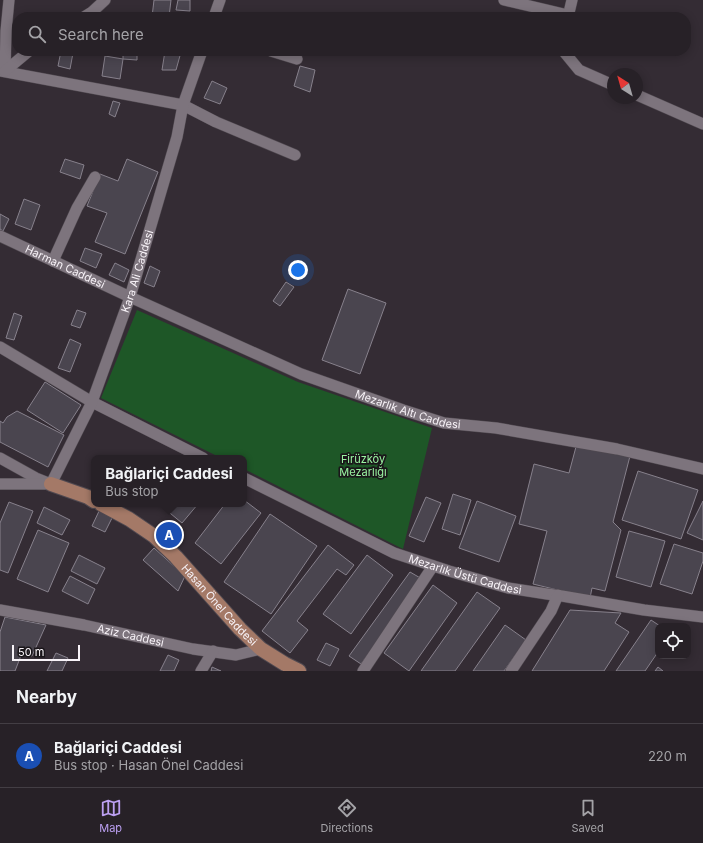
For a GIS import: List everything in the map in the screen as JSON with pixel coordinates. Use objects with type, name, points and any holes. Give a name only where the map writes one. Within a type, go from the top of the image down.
[{"type":"main road","points":[[51,484],[91,499]]},
{"type":"main road","name":"Hasan Önel Caddesi","points":[[107,507],[129,519],[154,536],[176,557],[240,629],[261,649],[299,671]]},
{"type":"street","points":[[2,71],[10,0]]},
{"type":"street","points":[[92,12],[105,0]]},
{"type":"street","points":[[216,12],[220,0]]},
{"type":"street","points":[[504,0],[552,12]]},
{"type":"street","points":[[569,12],[572,0]]},
{"type":"street","points":[[2,71],[22,56]]},
{"type":"street","name":"Kara Ali Caddesi","points":[[51,484],[92,402],[130,297],[177,137],[183,105],[200,56]]},
{"type":"street","points":[[287,56],[296,59]]},
{"type":"street","points":[[567,56],[579,70],[607,82]]},
{"type":"street","points":[[2,71],[183,105],[216,122],[295,155]]},
{"type":"street","points":[[643,98],[703,124]]},
{"type":"street","points":[[53,261],[77,208],[95,177]]},
{"type":"street","name":"Harman Caddesi","points":[[0,236],[130,297]]},
{"type":"street","name":"Mezarlık Altı Caddesi","points":[[130,297],[300,374],[444,423],[496,428],[617,449],[703,469]]},
{"type":"street","points":[[0,347],[92,402],[197,455]]},
{"type":"street","points":[[0,458],[36,478],[51,484]]},
{"type":"street","name":"Mezarlık Üstü Caddesi","points":[[247,480],[394,553],[433,566],[508,588],[644,610],[703,616]]},
{"type":"street","points":[[0,484],[51,484]]},
{"type":"street","points":[[363,671],[433,566]]},
{"type":"street","points":[[511,671],[551,611],[558,595]]},
{"type":"street","name":"Aziz Caddesi","points":[[0,610],[84,625],[213,652],[236,655],[261,649]]},
{"type":"street","points":[[201,671],[213,652]]},
{"type":"green space","name":"Firüzköy Mezarlığı","points":[[137,310],[298,382],[432,428],[403,549],[247,471],[247,455],[215,455],[101,398]]},
{"type":"building","points":[[154,0],[171,0],[170,12],[153,12]]},
{"type":"building","points":[[178,0],[190,0],[190,11],[176,10]]},
{"type":"building","points":[[60,56],[72,56],[70,69],[58,66]]},
{"type":"building","points":[[105,56],[123,59],[120,79],[102,76]]},
{"type":"building","points":[[123,56],[137,56],[137,60],[123,59]]},
{"type":"building","points":[[164,56],[180,56],[176,70],[162,70]]},
{"type":"building","points":[[300,66],[315,70],[310,92],[294,86]]},
{"type":"building","points":[[212,81],[227,88],[220,104],[204,98]]},
{"type":"building","points":[[113,101],[120,103],[115,117],[109,114]]},
{"type":"building","points":[[65,159],[84,165],[80,179],[60,172]]},
{"type":"building","points":[[127,159],[158,172],[125,254],[95,242],[107,213],[87,206],[100,174],[118,181]]},
{"type":"building","points":[[24,199],[40,205],[31,230],[15,224]]},
{"type":"building","points":[[0,214],[9,219],[3,231],[0,229]]},
{"type":"building","points":[[85,248],[102,254],[96,268],[80,261]]},
{"type":"building","points":[[115,263],[129,270],[124,282],[109,275]]},
{"type":"building","points":[[150,266],[160,271],[154,287],[144,283]]},
{"type":"building","points":[[286,282],[294,287],[280,306],[273,301]]},
{"type":"building","points":[[348,289],[386,303],[360,374],[322,360]]},
{"type":"building","points":[[77,310],[86,313],[80,328],[71,325]]},
{"type":"building","points":[[14,313],[22,316],[14,340],[6,338]]},
{"type":"building","points":[[70,339],[81,344],[70,372],[58,368]]},
{"type":"building","points":[[45,382],[81,405],[63,433],[27,410]]},
{"type":"building","points":[[17,411],[64,435],[48,467],[0,442],[0,421],[3,423],[7,417]]},
{"type":"building","points":[[577,443],[630,456],[613,522],[621,530],[605,591],[592,588],[590,598],[533,584],[547,531],[519,524],[534,464],[569,473]]},
{"type":"building","points":[[638,471],[698,490],[681,539],[622,520]]},
{"type":"building","points":[[453,494],[471,500],[460,535],[442,529]]},
{"type":"building","points":[[426,497],[441,503],[424,542],[409,536]]},
{"type":"building","points":[[477,501],[516,516],[499,562],[459,548]]},
{"type":"building","points":[[703,501],[703,540],[687,533]]},
{"type":"building","points":[[9,502],[33,511],[8,573],[0,570],[0,523]]},
{"type":"building","points":[[247,502],[261,513],[221,564],[195,543],[223,507],[247,507]]},
{"type":"building","points":[[44,507],[70,520],[62,535],[37,523]]},
{"type":"building","points":[[163,507],[195,507],[182,523]]},
{"type":"building","points":[[100,509],[113,516],[105,532],[92,526]]},
{"type":"building","points":[[270,514],[317,546],[271,614],[224,582]]},
{"type":"building","points":[[38,530],[69,543],[48,592],[17,579]]},
{"type":"building","points":[[629,531],[665,541],[651,587],[616,577]]},
{"type":"building","points":[[674,544],[703,553],[703,561],[692,594],[660,584]]},
{"type":"building","points":[[328,545],[354,565],[346,575],[337,569],[297,621],[308,630],[290,653],[262,631]]},
{"type":"building","points":[[154,548],[185,576],[178,591],[143,560]]},
{"type":"building","points":[[79,555],[105,568],[97,584],[71,571]]},
{"type":"building","points":[[367,555],[393,575],[351,634],[323,614]]},
{"type":"building","points":[[410,572],[422,579],[361,664],[349,656]]},
{"type":"building","points":[[70,576],[95,589],[88,604],[62,591]]},
{"type":"building","points":[[433,585],[457,603],[409,671],[384,653]]},
{"type":"building","points":[[477,592],[500,608],[455,671],[421,671]]},
{"type":"building","points":[[570,610],[621,613],[615,623],[629,632],[604,671],[532,671]]},
{"type":"building","points":[[5,617],[46,625],[32,656],[22,653],[15,671],[0,671],[0,632]]},
{"type":"building","points":[[651,620],[656,623],[655,656],[645,671],[616,671]]},
{"type":"building","points":[[505,625],[526,640],[504,671],[473,671]]},
{"type":"building","points":[[326,643],[339,649],[330,666],[317,660]]},
{"type":"building","points":[[56,653],[68,658],[62,671],[47,671]]},
{"type":"building","points":[[168,655],[179,660],[174,671],[160,671]]},
{"type":"building","points":[[212,667],[221,671],[211,671]]},
{"type":"building","points":[[658,667],[663,671],[655,671]]},
{"type":"place","name":"Bağlariçi Caddesi","points":[[169,535]]}]
